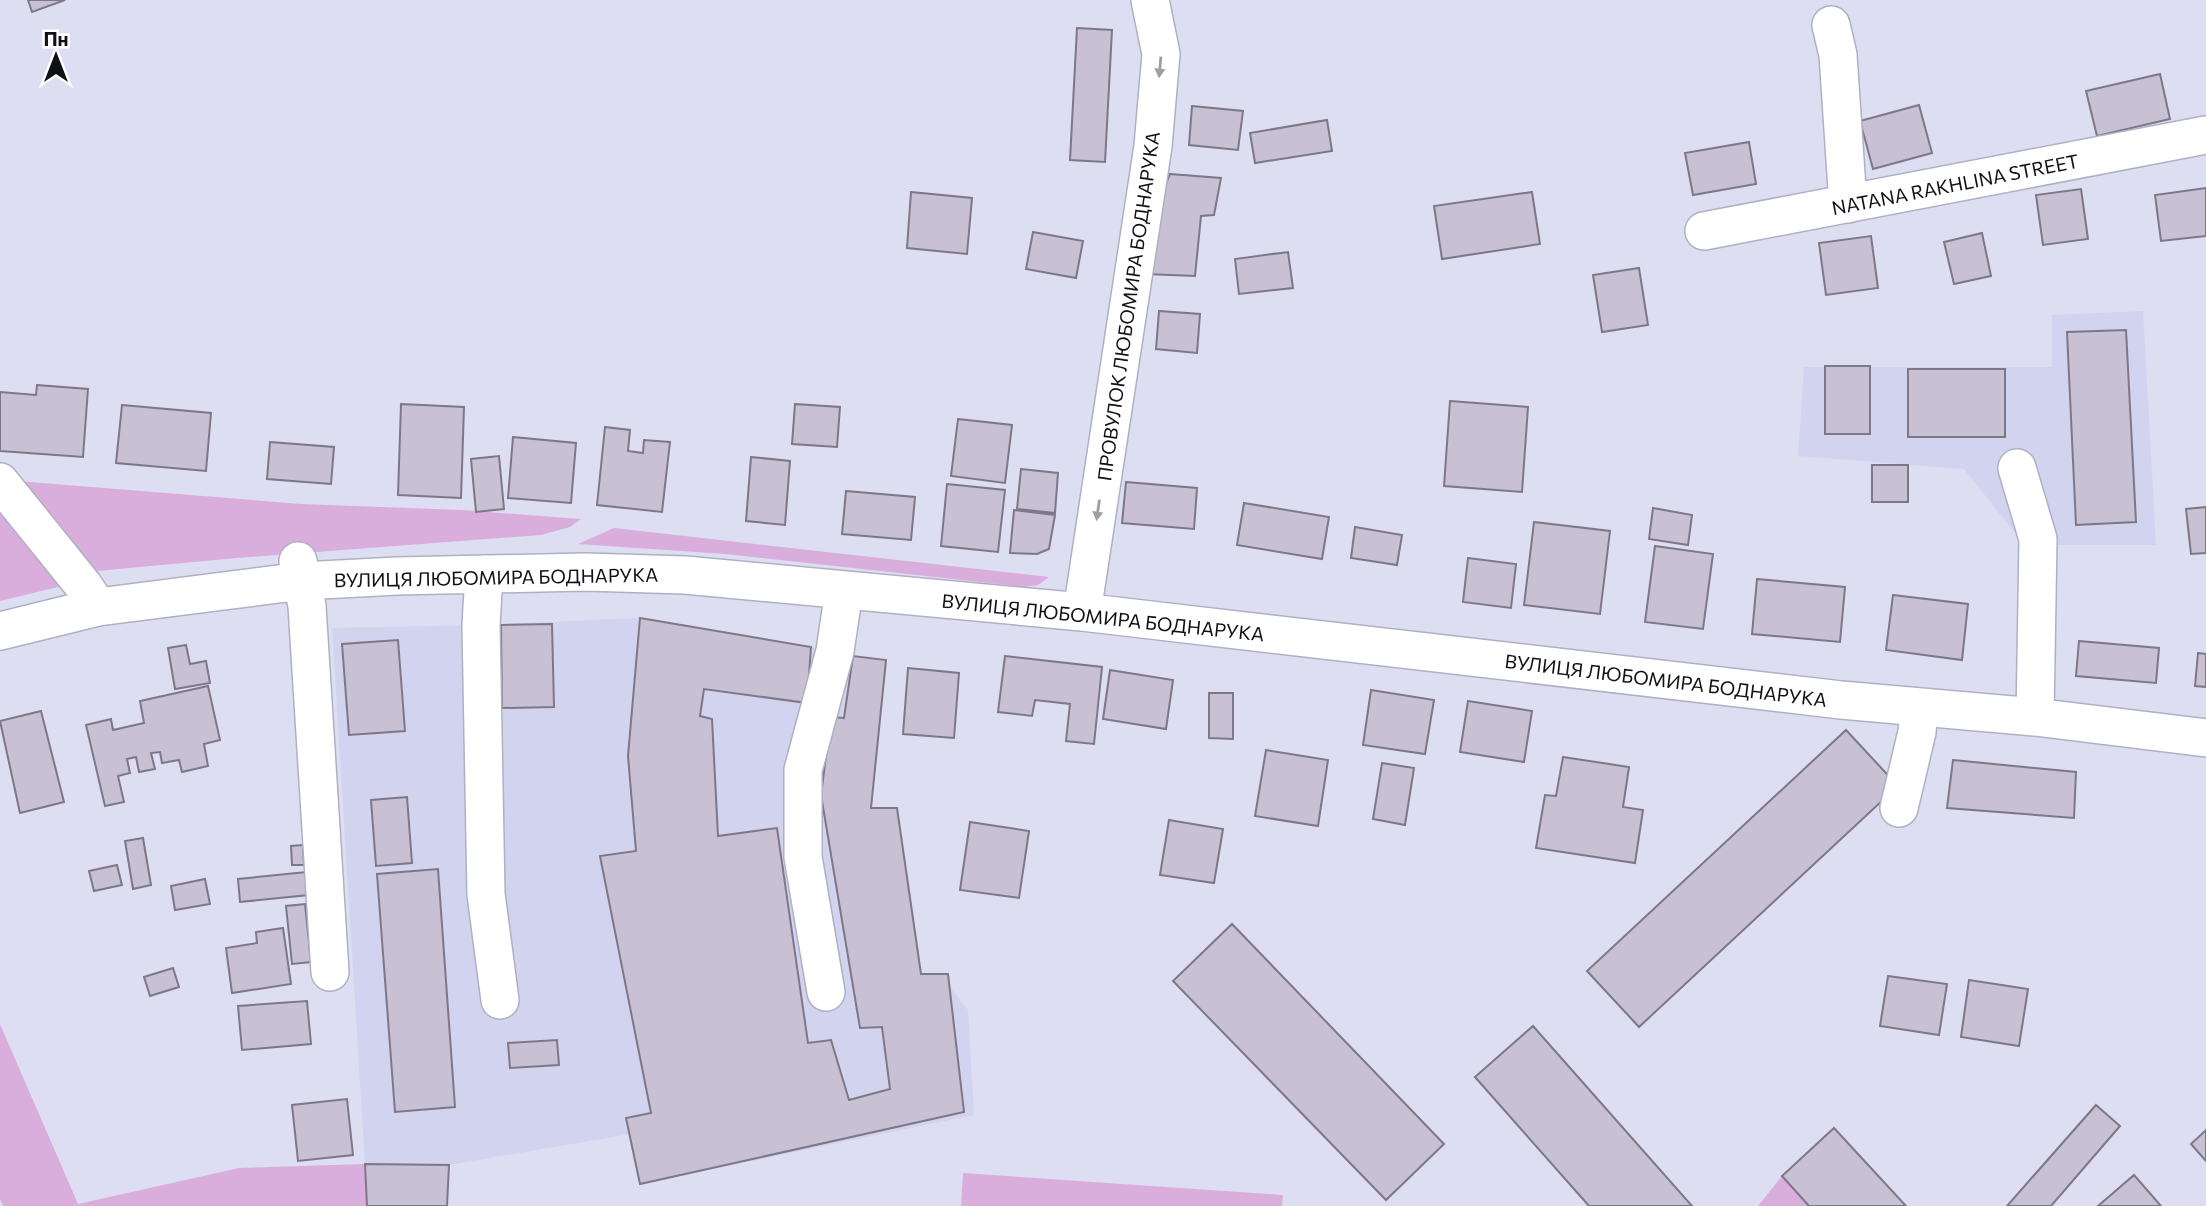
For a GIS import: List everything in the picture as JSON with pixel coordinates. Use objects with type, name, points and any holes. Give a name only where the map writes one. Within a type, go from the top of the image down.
[{"type":"street","name":"ПРОВУЛОК ЛЮБОМИРА БОДНАРУКА","points":[[1082,612],[1153,146],[1161,54],[1150,0]]},
{"type":"street","points":[[1831,25],[1838,55],[1848,204]]},
{"type":"street","name":"NATANA RAKHLINA STREET","points":[[1704,231],[2206,135]]},
{"type":"street","points":[[2017,468],[2038,539],[2035,717]]},
{"type":"street","points":[[0,482],[98,607]]},
{"type":"street","name":"ВУЛИЦЯ ЛЮБОМИРА БОДНАРУКА","points":[[0,631],[98,607],[300,571],[685,575],[1082,612],[1841,700],[2035,717],[2206,738]]},
{"type":"street","points":[[300,571],[307,606],[330,972]]},
{"type":"street","points":[[484,574],[481,625],[486,894],[500,1000]]},
{"type":"street","points":[[827,992],[803,857],[803,771],[835,651],[845,591]]},
{"type":"street","points":[[1899,808],[1917,732],[1919,707]]},
{"type":"shaded area","points":[[2143,311],[2156,545],[2054,545],[2052,671],[2017,667],[2020,539],[1964,469],[1798,456],[1804,367],[2052,367],[2052,315]]},
{"type":"shaded area","points":[[5,480],[301,504],[462,510],[581,519],[570,527],[541,535],[97,571],[76,559]]},
{"type":"shaded area","points":[[0,501],[61,583],[58,587],[0,601]]},
{"type":"shaded area","points":[[614,528],[1049,577],[1038,585],[1025,587],[725,554],[578,544]]},
{"type":"shaded area","points":[[640,618],[886,660],[871,807],[897,808],[921,974],[948,974],[950,987],[968,1010],[974,1115],[640,1184],[630,1134],[449,1165],[365,1164],[332,628]]},
{"type":"shaded area","points":[[0,1024],[78,1204],[239,1168],[365,1164],[367,1206],[3,1206],[0,1199]]},
{"type":"shaded area","points":[[963,1173],[1283,1195],[1282,1206],[961,1206]]},
{"type":"shaded area","points":[[1782,1176],[1809,1206],[1758,1206]]},
{"type":"building","points":[[28,0],[65,0],[32,12]]},
{"type":"building","points":[[1077,28],[1112,30],[1105,162],[1070,160]]},
{"type":"building","points":[[2160,74],[2170,119],[2097,136],[2086,91]]},
{"type":"building","points":[[1919,105],[1932,153],[1873,169],[1860,121]]},
{"type":"building","points":[[1192,106],[1243,111],[1238,150],[1189,145]]},
{"type":"building","points":[[1327,120],[1332,151],[1255,163],[1250,133]]},
{"type":"building","points":[[1749,142],[1756,184],[1693,195],[1685,153]]},
{"type":"building","points":[[1170,174],[1221,178],[1214,215],[1201,216],[1195,276],[1146,274],[1157,204]]},
{"type":"building","points":[[2206,188],[2206,236],[2161,241],[2155,195]]},
{"type":"building","points":[[2081,189],[2088,239],[2043,245],[2036,195]]},
{"type":"building","points":[[911,192],[972,198],[967,254],[907,248]]},
{"type":"building","points":[[1532,192],[1540,244],[1442,259],[1434,206]]},
{"type":"building","points":[[1033,232],[1083,241],[1076,278],[1026,269]]},
{"type":"building","points":[[1982,233],[1991,276],[1954,284],[1944,242]]},
{"type":"building","points":[[1871,236],[1878,288],[1826,295],[1819,243]]},
{"type":"building","points":[[1288,252],[1293,288],[1239,294],[1235,259]]},
{"type":"building","points":[[1639,268],[1648,325],[1602,332],[1593,275]]},
{"type":"building","points":[[1159,311],[1200,314],[1197,353],[1156,349]]},
{"type":"building","points":[[2126,330],[2136,522],[2076,525],[2067,332]]},
{"type":"building","points":[[1825,366],[1870,366],[1870,434],[1825,434]]},
{"type":"building","points":[[1908,369],[2005,369],[2005,437],[1908,437]]},
{"type":"building","points":[[37,385],[88,389],[83,457],[0,451],[0,392],[36,395]]},
{"type":"building","points":[[1450,401],[1528,407],[1522,492],[1444,486]]},
{"type":"building","points":[[401,404],[464,407],[461,498],[398,495]]},
{"type":"building","points":[[795,404],[840,407],[837,447],[792,444]]},
{"type":"building","points":[[122,405],[211,413],[206,471],[116,463]]},
{"type":"building","points":[[958,419],[1012,425],[1005,483],[951,476]]},
{"type":"building","points":[[605,427],[630,430],[628,451],[643,453],[644,440],[670,442],[662,512],[597,505]]},
{"type":"building","points":[[513,437],[576,443],[571,503],[508,498]]},
{"type":"building","points":[[270,442],[334,447],[331,484],[267,479]]},
{"type":"building","points":[[499,456],[504,509],[476,512],[471,459]]},
{"type":"building","points":[[751,457],[790,461],[785,525],[746,521]]},
{"type":"building","points":[[1872,465],[1908,465],[1908,502],[1872,502]]},
{"type":"building","points":[[1021,469],[1058,473],[1055,513],[1017,509]]},
{"type":"building","points":[[1126,482],[1197,488],[1194,529],[1122,523]]},
{"type":"building","points":[[947,484],[1005,490],[998,552],[941,546]]},
{"type":"building","points":[[846,491],[915,497],[911,540],[842,534]]},
{"type":"building","points":[[1244,503],[1329,517],[1322,559],[1237,545]]},
{"type":"building","points":[[2206,507],[2206,553],[2191,554],[2186,509]]},
{"type":"building","points":[[1653,508],[1692,515],[1688,545],[1649,539]]},
{"type":"building","points":[[1014,510],[1055,515],[1049,549],[1037,554],[1010,553]]},
{"type":"building","points":[[1534,522],[1610,531],[1600,614],[1524,605]]},
{"type":"building","points":[[1355,527],[1402,535],[1397,565],[1351,558]]},
{"type":"building","points":[[1655,546],[1713,554],[1703,629],[1645,622]]},
{"type":"building","points":[[1468,558],[1516,564],[1511,608],[1463,602]]},
{"type":"building","points":[[1757,579],[1845,587],[1840,642],[1752,634]]},
{"type":"building","points":[[1893,595],[1968,604],[1962,660],[1886,650]]},
{"type":"building","points":[[640,618],[811,647],[807,703],[704,689],[700,716],[712,719],[718,836],[777,828],[808,1043],[831,1040],[849,1100],[890,1089],[882,1027],[860,1028],[821,795],[831,717],[844,718],[853,656],[886,660],[871,808],[897,808],[921,974],[948,974],[964,1112],[640,1184],[626,1118],[651,1113],[600,856],[636,851],[628,756]]},
{"type":"building","points":[[552,624],[554,707],[502,708],[501,625]]},
{"type":"building","points":[[398,640],[405,731],[349,735],[342,644]]},
{"type":"building","points":[[2079,641],[2159,648],[2156,683],[2076,676]]},
{"type":"building","points":[[186,645],[190,664],[206,661],[210,683],[175,689],[168,648]]},
{"type":"building","points":[[2198,653],[2206,654],[2206,687],[2195,686]]},
{"type":"building","points":[[1005,656],[1102,667],[1094,744],[1066,741],[1070,704],[1035,700],[1032,716],[998,712]]},
{"type":"building","points":[[908,668],[959,673],[954,738],[903,734]]},
{"type":"building","points":[[1110,670],[1173,680],[1166,729],[1103,719]]},
{"type":"building","points":[[208,686],[220,740],[204,744],[208,766],[182,772],[179,760],[162,763],[160,752],[151,753],[155,769],[139,772],[136,757],[127,759],[130,773],[118,776],[124,802],[105,806],[86,725],[111,719],[113,730],[144,723],[140,701]]},
{"type":"building","points":[[1371,690],[1434,700],[1425,754],[1363,745]]},
{"type":"building","points":[[1209,693],[1233,693],[1233,739],[1209,738]]},
{"type":"building","points":[[1468,701],[1532,711],[1524,762],[1460,752]]},
{"type":"building","points":[[41,711],[64,802],[20,813],[0,721]]},
{"type":"building","points":[[1846,730],[1898,786],[1639,1027],[1587,971]]},
{"type":"building","points":[[1266,750],[1328,760],[1318,826],[1255,816]]},
{"type":"building","points":[[1563,757],[1629,767],[1623,807],[1643,810],[1635,863],[1536,848],[1545,795],[1556,796]]},
{"type":"building","points":[[1953,760],[2076,772],[2074,818],[1947,808]]},
{"type":"building","points":[[1382,763],[1414,768],[1405,825],[1373,819]]},
{"type":"building","points":[[407,797],[412,863],[376,866],[371,800]]},
{"type":"building","points":[[1169,820],[1223,829],[1214,883],[1160,875]]},
{"type":"building","points":[[970,822],[1029,831],[1019,898],[960,890]]},
{"type":"building","points":[[143,838],[151,885],[133,889],[125,841]]},
{"type":"building","points":[[303,845],[304,865],[292,865],[291,846]]},
{"type":"building","points":[[117,865],[122,885],[94,891],[89,871]]},
{"type":"building","points":[[438,869],[455,1107],[395,1112],[377,874]]},
{"type":"building","points":[[306,872],[309,895],[240,902],[238,879]]},
{"type":"building","points":[[205,879],[210,904],[175,910],[171,886]]},
{"type":"building","points":[[305,904],[311,962],[292,964],[286,906]]},
{"type":"building","points":[[1232,924],[1444,1144],[1386,1200],[1173,981]]},
{"type":"building","points":[[283,928],[291,984],[232,993],[226,948],[257,943],[256,932]]},
{"type":"building","points":[[173,968],[179,987],[150,996],[144,977]]},
{"type":"building","points":[[1888,976],[1947,984],[1939,1035],[1880,1026]]},
{"type":"building","points":[[1969,980],[2028,989],[2019,1046],[1961,1037]]},
{"type":"building","points":[[307,1001],[311,1044],[242,1050],[238,1006]]},
{"type":"building","points":[[1533,1026],[1692,1206],[1589,1206],[1475,1077]]},
{"type":"building","points":[[557,1040],[559,1065],[510,1068],[508,1043]]},
{"type":"building","points":[[347,1099],[353,1155],[298,1161],[292,1105]]},
{"type":"building","points":[[2096,1105],[2120,1126],[2051,1206],[2007,1206]]},
{"type":"building","points":[[1834,1128],[1906,1206],[1809,1206],[1782,1176]]},
{"type":"building","points":[[2206,1130],[2206,1161],[2191,1144]]},
{"type":"building","points":[[365,1164],[449,1165],[447,1206],[367,1206]]},
{"type":"building","points":[[2134,1175],[2161,1206],[2098,1206]]}]
